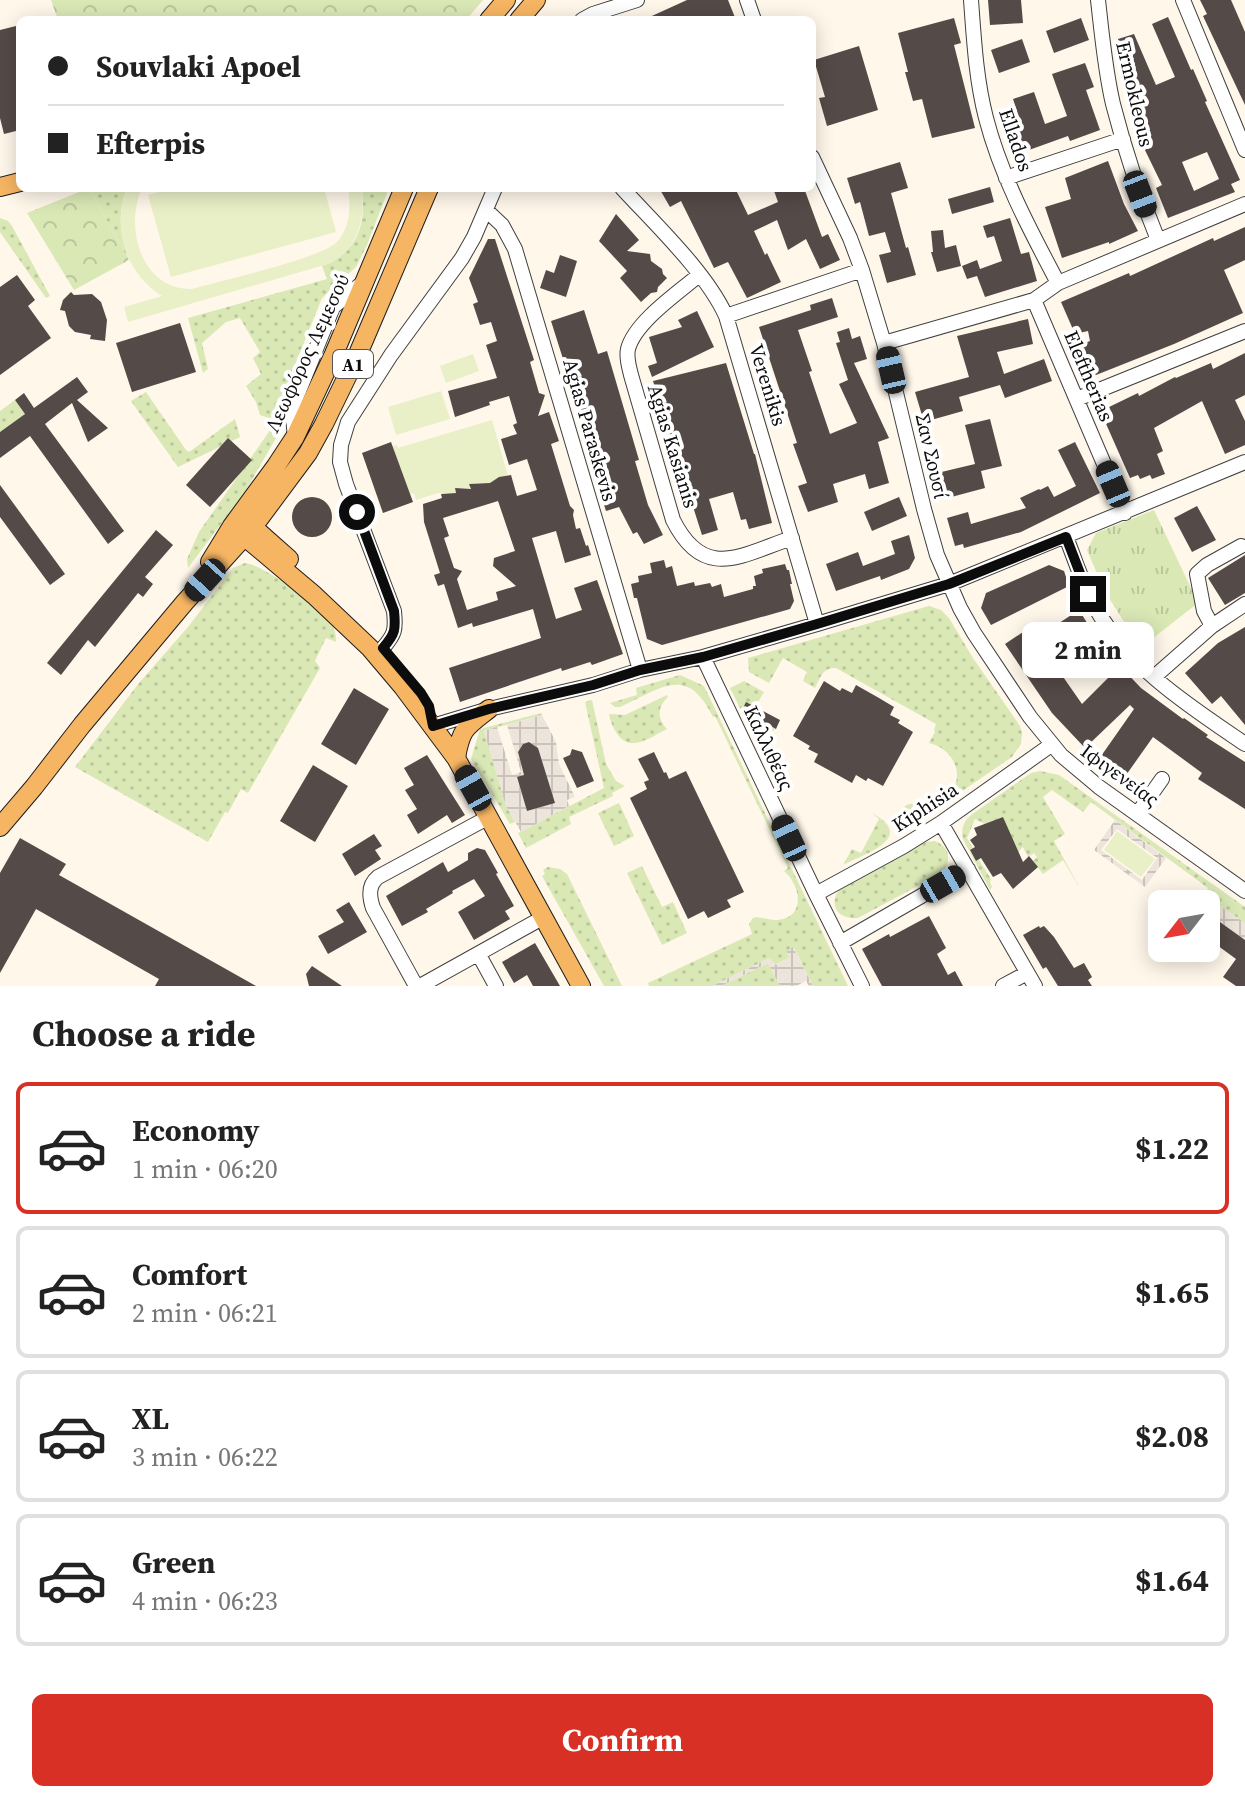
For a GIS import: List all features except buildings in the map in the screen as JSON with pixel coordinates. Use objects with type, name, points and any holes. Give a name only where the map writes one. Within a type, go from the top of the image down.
[{"type":"main road","points":[[492,16],[506,0]]},
{"type":"main road","points":[[522,16],[536,0]]},
{"type":"main road","name":"Λεωφόρος Λεμεσού","points":[[242,526],[312,403],[402,192]]},
{"type":"main road","name":"A1","points":[[0,827],[185,602],[242,526],[293,475],[324,424],[358,354],[427,192]]},
{"type":"main road","points":[[242,526],[338,603],[383,648],[421,693],[429,706],[433,726]]},
{"type":"main road","points":[[242,526],[370,648],[433,726],[456,758],[581,986]]},
{"type":"main road","points":[[456,758],[464,730],[489,709]]},
{"type":"street","points":[[589,16],[637,0]]},
{"type":"street","name":"Ellados","points":[[971,0],[975,63],[990,132],[1006,178],[1058,283]]},
{"type":"street","name":"Ermokleous","points":[[1098,0],[1113,102],[1140,194],[1158,240]]},
{"type":"street","points":[[1183,0],[1245,150]]},
{"type":"street","points":[[1006,178],[1123,139]]},
{"type":"street","name":"Σαν Σουσί","points":[[816,166],[862,270],[884,343],[924,509],[949,584]]},
{"type":"street","points":[[383,648],[394,636],[394,611],[346,484],[340,462],[343,434],[391,355],[462,258],[493,192]]},
{"type":"street","name":"Verenikis","points":[[626,192],[720,302],[817,624]]},
{"type":"street","points":[[884,343],[1034,300],[1058,283],[1245,204]]},
{"type":"street","name":"Agias Paraskevis","points":[[486,210],[502,225],[515,249],[640,670]]},
{"type":"street","points":[[726,316],[862,270]]},
{"type":"street","name":"Agias Kasianis","points":[[699,275],[642,326],[627,354],[673,520],[679,533],[696,552],[716,560],[792,538]]},
{"type":"street","name":"Eleftherias","points":[[1034,300],[1125,513]]},
{"type":"street","points":[[1077,399],[1245,331]]},
{"type":"street","points":[[433,726],[640,670],[703,657],[949,584],[1245,462]]},
{"type":"street","points":[[1066,537],[1088,594],[1126,650],[1187,705],[1245,744]]},
{"type":"street","points":[[1212,626],[1204,611],[1197,574],[1241,546]]},
{"type":"street","name":"Ιφιγενείας","points":[[949,584],[991,660],[1051,745],[1072,766],[1245,891]]},
{"type":"street","points":[[1154,677],[1212,626],[1245,604]]},
{"type":"street","name":"Καλλιθέας","points":[[703,657],[862,986]]},
{"type":"street","name":"Kiphisia","points":[[816,894],[941,823],[1051,745]]},
{"type":"street","points":[[1138,813],[1162,779]]},
{"type":"street","points":[[489,817],[372,881],[369,894],[373,908],[418,986],[544,917]]},
{"type":"street","points":[[941,823],[1031,980],[1003,986]]},
{"type":"street","points":[[840,943],[968,869]]},
{"type":"street","points":[[479,955],[496,986]]},
{"type":"green space","points":[[51,0],[483,0],[469,16],[57,16]]},
{"type":"green space","points":[[79,192],[91,192],[129,260],[74,290],[27,213]]},
{"type":"green space","points":[[91,192],[126,192],[121,224],[129,260]]},
{"type":"green space","points":[[126,192],[141,192],[135,220],[141,254],[160,279],[174,287],[192,289],[293,262],[329,248],[338,241],[347,223],[348,192],[362,192],[358,231],[348,249],[331,263],[128,322],[124,307],[162,296],[131,263],[122,234],[122,203]]},
{"type":"green space","points":[[159,192],[325,192],[336,232],[171,277],[148,195]]},
{"type":"green space","points":[[362,192],[387,192],[356,267],[322,298],[278,407],[276,438],[245,492],[188,568],[187,559],[199,532],[273,426],[272,419],[260,415],[246,386],[261,374],[253,358],[260,352],[240,318],[226,322],[202,343],[208,369],[203,373],[188,318],[327,279],[322,266],[335,260],[352,245],[361,225]]},
{"type":"green space","points":[[0,218],[12,226],[50,296],[46,298],[0,232]]},
{"type":"green space","points":[[473,354],[479,371],[446,383],[440,366]]},
{"type":"green space","points":[[441,391],[450,419],[396,435],[388,407]]},
{"type":"green space","points":[[146,392],[189,452],[235,419],[240,437],[178,467],[131,401]]},
{"type":"green space","points":[[15,400],[25,414],[0,432],[0,411]]},
{"type":"green space","points":[[492,420],[508,476],[488,487],[486,483],[470,484],[471,489],[455,488],[456,493],[438,493],[416,500],[414,493],[408,495],[393,446],[397,445],[398,448]]},
{"type":"green space","points":[[1154,510],[1198,603],[1148,642],[1126,625],[1104,590],[1087,550],[1096,533]]},
{"type":"green space","points":[[245,563],[278,579],[316,608],[332,624],[336,642],[326,638],[315,661],[320,668],[248,793],[241,789],[208,842],[75,767],[233,568]]},
{"type":"green space","points":[[929,606],[941,610],[949,618],[1020,726],[1021,744],[1012,757],[908,828],[900,816],[905,806],[942,800],[956,780],[957,772],[951,757],[929,743],[936,724],[836,668],[825,671],[815,688],[803,681],[807,672],[783,658],[769,683],[749,672],[748,658]]},
{"type":"green space","points":[[680,675],[704,686],[848,986],[813,986],[794,948],[789,958],[775,965],[770,958],[712,986],[649,986],[648,983],[752,934],[749,924],[753,918],[787,918],[797,907],[798,899],[794,884],[784,871],[788,868],[715,716],[693,690],[672,685],[620,707],[610,703],[637,695],[636,688]]},
{"type":"green space","points":[[744,681],[764,692],[750,715],[776,729],[764,735],[753,734],[730,688]]},
{"type":"green space","points":[[667,695],[660,713],[667,729],[640,742],[621,739],[613,728],[609,714],[625,715]]},
{"type":"green space","points":[[592,700],[606,764],[616,781],[625,786],[612,793],[613,796],[569,817],[571,824],[526,848],[518,833],[604,788],[585,702]]},
{"type":"green space","points":[[541,713],[484,731],[506,805],[515,822],[510,824],[471,759],[480,729]]},
{"type":"green space","points":[[1040,771],[1059,775],[1245,907],[1245,923],[1220,906],[1220,890],[1207,890],[1091,802],[1083,812],[1052,790],[1043,797],[1065,834],[1054,841],[1081,890],[1063,860],[1043,874],[1033,861],[1037,857],[1034,853],[1028,857],[1023,847],[1018,852],[1003,817],[985,824],[975,819],[967,838],[973,848],[970,851],[991,879],[990,890],[963,839],[964,823],[1031,773]]},
{"type":"green space","points":[[619,803],[634,836],[614,846],[598,813]]},
{"type":"green space","points":[[872,813],[885,822],[890,830],[889,837],[874,850],[843,865],[852,849],[861,853],[879,819]]},
{"type":"green space","points":[[1117,831],[1155,859],[1141,877],[1104,850]]},
{"type":"green space","points":[[935,841],[944,847],[948,855],[942,873],[858,918],[844,916],[836,909],[835,898],[842,886],[926,842]]},
{"type":"green space","points":[[642,866],[662,907],[673,902],[687,933],[662,945],[627,873]]},
{"type":"green space","points":[[548,867],[567,874],[622,986],[604,986],[542,876],[545,874],[543,870]]},
{"type":"green space","points":[[768,963],[780,986],[721,986]]},
{"type":"shaded area","points":[[542,715],[556,742],[559,764],[575,797],[567,800],[569,806],[521,832],[506,806],[484,731],[497,727],[512,775],[521,772],[507,725]],"holes":[[[529,742],[538,748],[554,803],[527,811],[517,778],[524,775],[518,752],[523,744]]]},
{"type":"shaded area","points":[[1115,820],[1166,858],[1145,887],[1094,850]],"holes":[[[1117,829],[1157,858],[1142,880],[1101,850]]]},
{"type":"shaded area","points":[[1220,906],[1245,923],[1245,940],[1220,922]]},
{"type":"shaded area","points":[[793,947],[813,986],[806,981],[796,986],[780,986],[768,963],[721,986],[712,986],[770,958],[776,965],[789,958],[787,951]]},
{"type":"route","points":[[357,512],[394,611],[394,636],[383,648],[421,693],[429,706],[433,726],[640,670],[703,657],[817,624],[949,584],[1066,537],[1088,594]]}]
